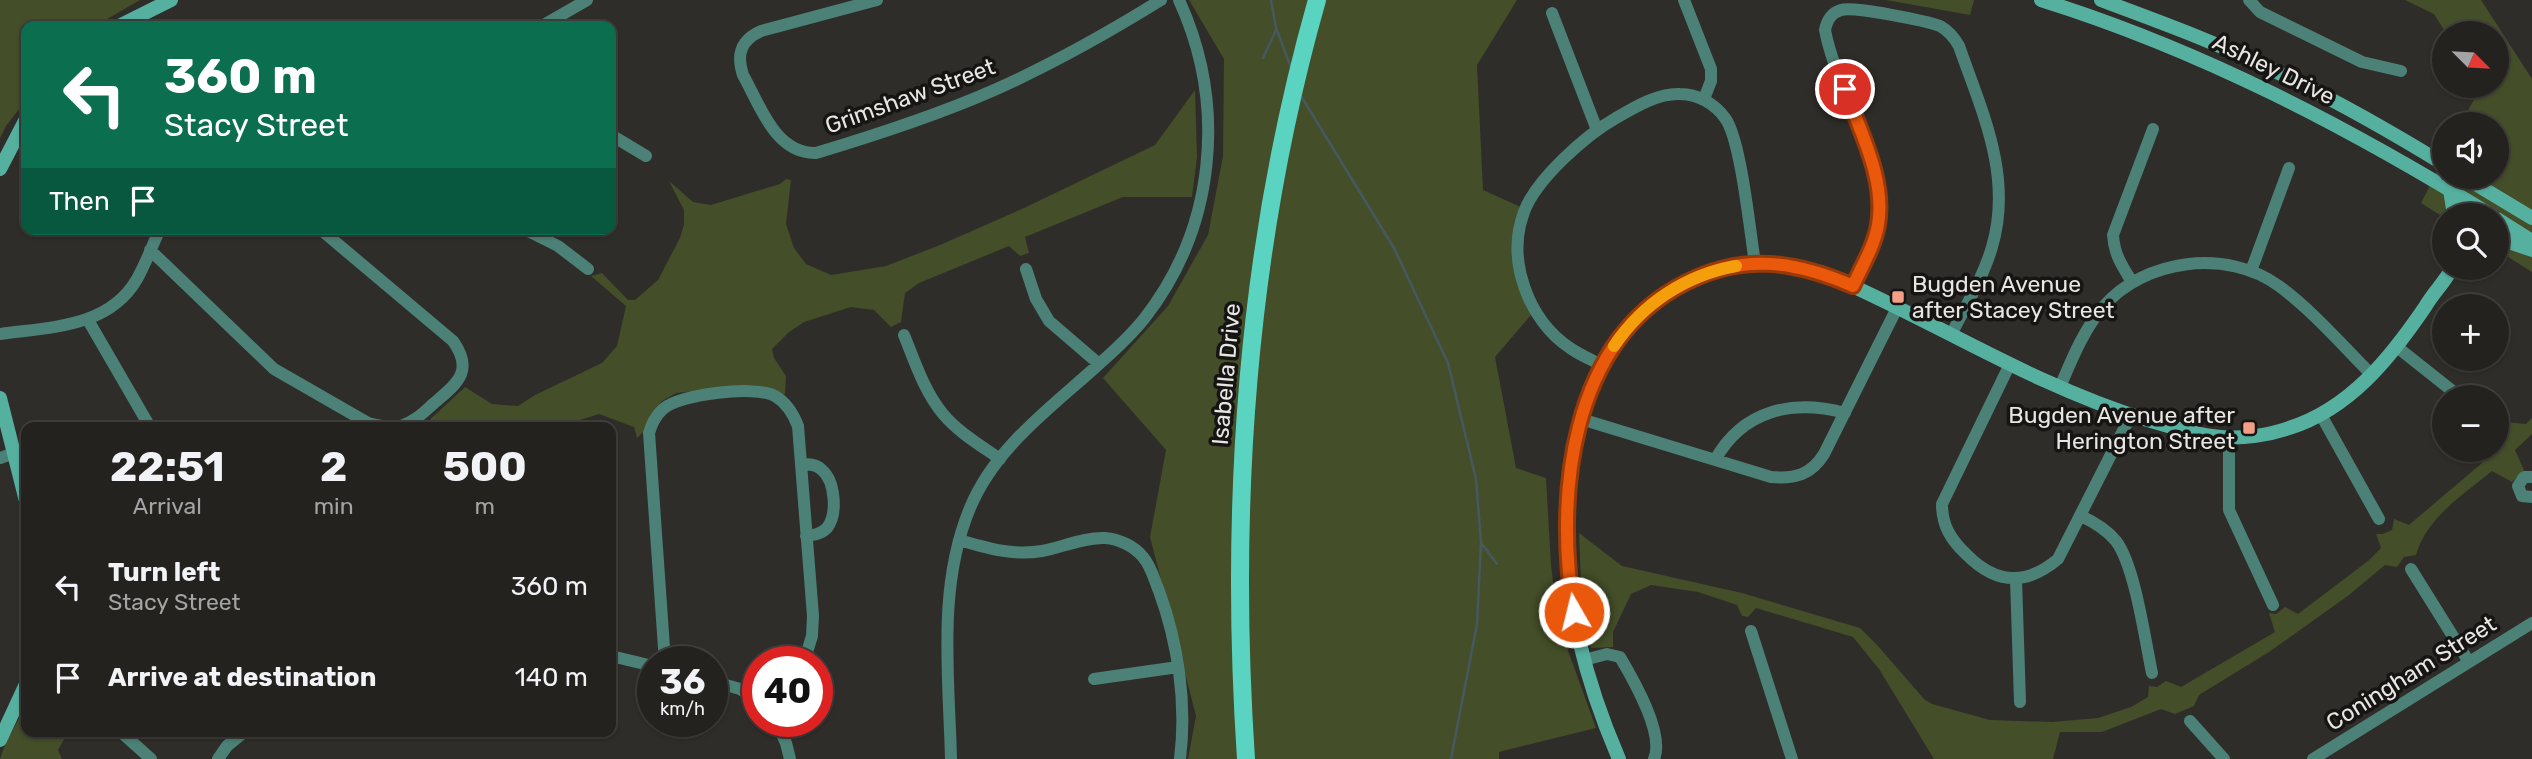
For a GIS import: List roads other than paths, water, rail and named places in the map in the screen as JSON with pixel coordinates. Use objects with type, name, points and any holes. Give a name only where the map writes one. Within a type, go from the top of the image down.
[{"type":"main road","name":"Isabella Drive","points":[[1246,759],[1241,689],[1239,567],[1245,424],[1262,265],[1286,124],[1317,0]]},
{"type":"street","points":[[129,21],[171,0]]},
{"type":"street","points":[[551,21],[587,0]]},
{"type":"street","name":"Grimshaw Street","points":[[875,0],[761,31],[747,39],[741,48],[739,64],[743,75],[777,134],[791,148],[816,153],[902,126],[963,103],[1049,64],[1161,0]]},
{"type":"street","points":[[951,759],[950,586],[959,540],[980,487],[1000,458],[1035,420],[1099,364],[1144,319],[1173,274],[1199,209],[1209,149],[1209,132],[1202,64],[1189,23],[1178,0]]},
{"type":"street","points":[[1684,0],[1710,69],[1711,80],[1704,99]]},
{"type":"street","name":"Ashley Drive","points":[[2041,0],[2090,15],[2197,57],[2378,147],[2451,190],[2468,203]]},
{"type":"street","points":[[2067,0],[2151,31],[2197,57]]},
{"type":"street","name":"Ashley Drive","points":[[2101,0],[2157,20],[2284,75],[2432,157]]},
{"type":"street","points":[[2249,0],[2260,12],[2362,62],[2401,71]]},
{"type":"street","points":[[1853,286],[1872,247],[1878,228],[1880,207],[1873,166],[1825,30],[1828,19],[1834,13],[1852,9],[1933,24],[1951,34],[1959,46],[1994,144],[1999,171],[1998,224],[1992,250],[1951,335]]},
{"type":"street","points":[[1552,13],[1597,130]]},
{"type":"street","points":[[1603,366],[1570,349],[1544,324],[1522,282],[1517,261],[1517,240],[1529,201],[1572,150],[1597,130],[1632,108],[1664,95],[1684,94],[1704,99],[1725,117],[1732,129],[1755,263]]},
{"type":"street","points":[[0,169],[21,129]]},
{"type":"street","points":[[2132,282],[2118,259],[2113,235],[2152,129]]},
{"type":"street","points":[[616,138],[646,156]]},
{"type":"street","points":[[2251,271],[2289,168]]},
{"type":"street","points":[[2484,189],[2532,218]]},
{"type":"street","points":[[2451,190],[2453,203]]},
{"type":"street","points":[[2482,203],[2487,191]]},
{"type":"street","points":[[2509,227],[2532,241]]},
{"type":"street","points":[[0,334],[88,320],[113,306],[136,280],[157,235]]},
{"type":"street","points":[[327,235],[453,341],[460,351],[463,368],[457,383],[410,422]]},
{"type":"street","points":[[536,235],[558,246],[588,269]]},
{"type":"street","points":[[2509,242],[2532,250]]},
{"type":"street","points":[[150,250],[253,351],[286,377],[365,422]]},
{"type":"street","points":[[1619,759],[1601,718],[1584,660],[1568,575],[1567,493],[1581,419],[1603,366],[1627,327],[1672,289],[1717,269],[1755,263],[1795,265],[1821,272],[1853,286],[2060,387],[2132,415],[2186,431],[2229,438],[2276,432],[2321,415],[2337,404],[2372,375],[2397,347],[2443,280]]},
{"type":"street","points":[[2060,387],[2090,324],[2104,305],[2132,282],[2158,271],[2188,264],[2211,264],[2251,271],[2277,284],[2300,303],[2372,375]]},
{"type":"street","points":[[1026,269],[1036,299],[1049,321],[1099,364]]},
{"type":"street","points":[[2425,305],[2436,280]]},
{"type":"street","points":[[1581,419],[1771,477],[1801,476],[1817,465],[1897,308]]},
{"type":"street","points":[[88,320],[147,422]]},
{"type":"street","points":[[904,335],[922,380],[943,414],[965,435],[1000,458]]},
{"type":"street","points":[[2397,347],[2445,385]]},
{"type":"street","points":[[2010,364],[1942,504],[1942,517],[1955,543],[1974,562],[1997,576],[2016,579],[2039,573],[2058,559],[2132,415]]},
{"type":"street","points":[[664,646],[648,446],[653,420],[674,402],[688,398],[755,391],[768,393],[786,404],[798,426],[813,616],[809,646]]},
{"type":"street","points":[[0,398],[7,455],[21,489]]},
{"type":"street","points":[[1715,460],[1723,445],[1735,432],[1766,414],[1804,407],[1845,413]]},
{"type":"street","points":[[2321,415],[2379,519]]},
{"type":"street","points":[[2229,438],[2229,510],[2273,605]]},
{"type":"street","points":[[801,464],[814,465],[824,472],[833,499],[828,527],[819,534],[806,536]]},
{"type":"street","points":[[2532,477],[2524,477],[2518,486],[2522,496],[2532,497]]},
{"type":"street","points":[[2081,516],[2112,536],[2125,555],[2152,673]]},
{"type":"street","points":[[959,540],[1017,553],[1044,551],[1104,538],[1130,546],[1141,554],[1151,570],[1165,609],[1178,667],[1182,707],[1180,759]]},
{"type":"street","points":[[2412,569],[2469,662]]},
{"type":"street","points":[[2016,579],[2020,702]]},
{"type":"street","name":"Coningham Street","points":[[2313,759],[2532,623]]},
{"type":"street","points":[[1751,631],[1792,759]]},
{"type":"street","points":[[1584,660],[1607,654],[1620,657],[1649,716],[1657,746],[1654,759]]},
{"type":"street","points":[[616,657],[637,662]]},
{"type":"street","points":[[1094,679],[1178,667]]},
{"type":"street","points":[[0,740],[5,722],[21,696]]},
{"type":"street","points":[[2190,721],[2224,759]]},
{"type":"street","points":[[127,737],[151,759]]},
{"type":"street","points":[[218,759],[238,737]]},
{"type":"street","points":[[783,737],[790,759]]},
{"type":"waterway","points":[[1271,0],[1276,28],[1292,70]]},
{"type":"waterway","points":[[1263,58],[1276,30]]},
{"type":"waterway","points":[[1301,96],[1394,248],[1448,363],[1476,479],[1481,542],[1477,624],[1451,759]]},
{"type":"waterway","points":[[1482,544],[1497,564]]},
{"type":"place","name":"Bugden Avenue after Stacey Street","points":[[1898,297]]},
{"type":"place","name":"Bugden Avenue after Herington Street","points":[[2249,428]]}]
